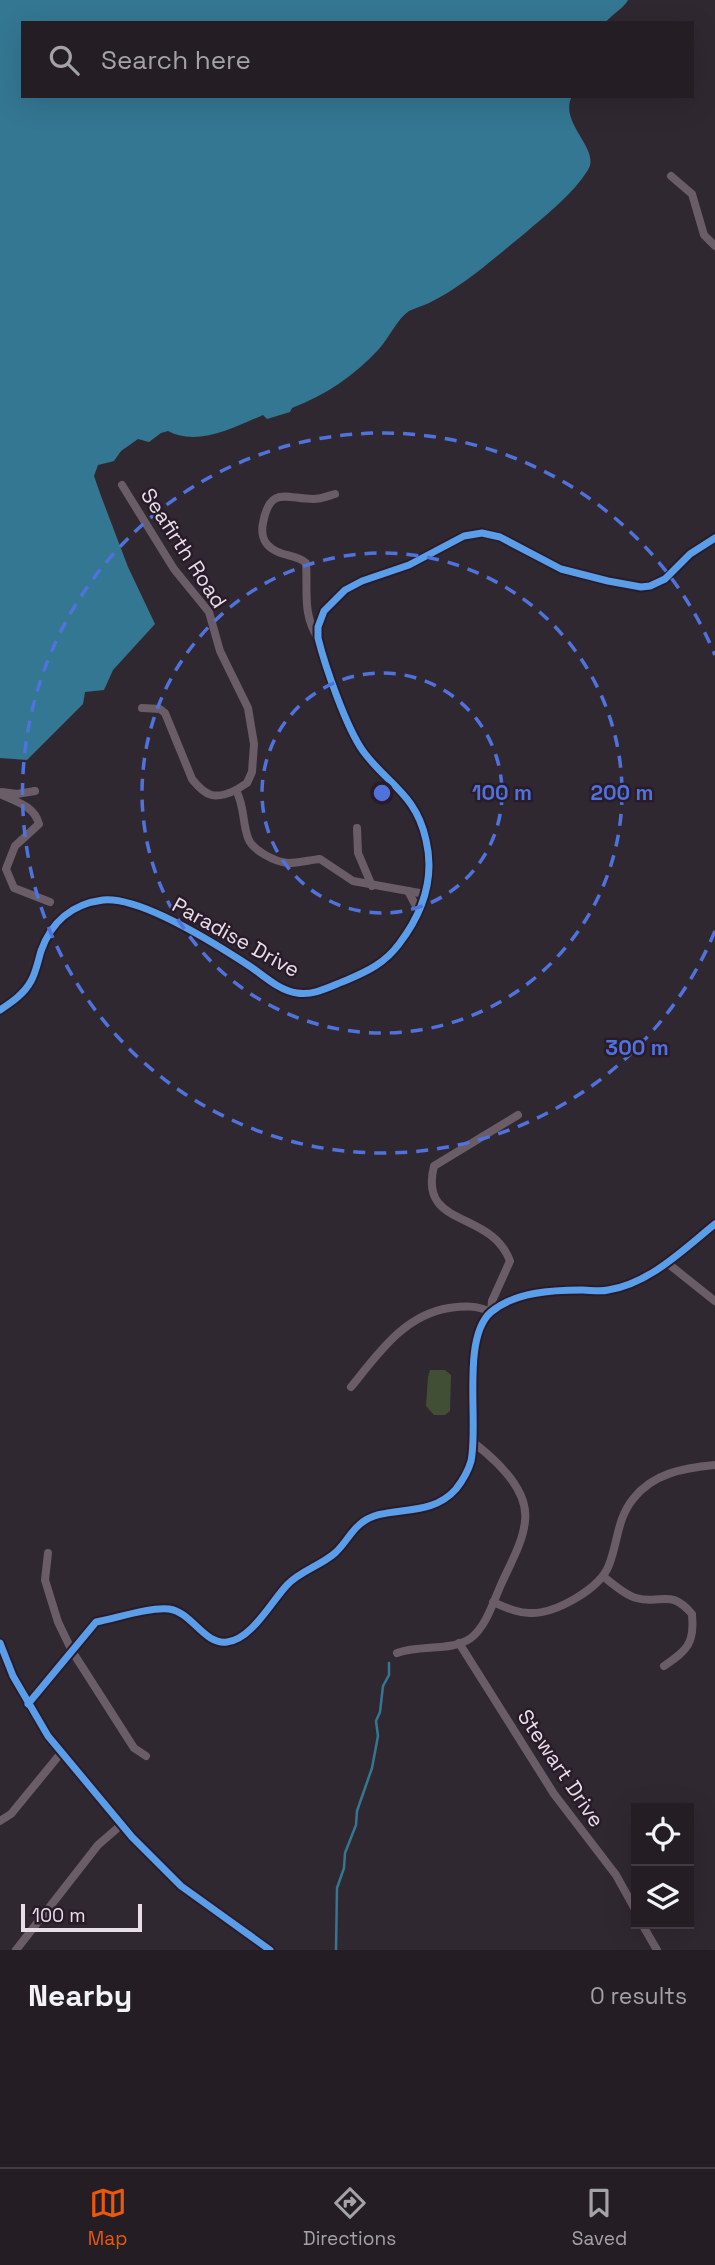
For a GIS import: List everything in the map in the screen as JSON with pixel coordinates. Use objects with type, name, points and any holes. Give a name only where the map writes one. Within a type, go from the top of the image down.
[{"type":"street","points":[[671,176],[692,194],[704,235],[715,246]]},
{"type":"street","name":"Seafirth Road","points":[[122,485],[174,569],[209,612],[220,651],[248,708],[254,744],[252,772],[247,783],[236,790]]},
{"type":"street","points":[[318,638],[311,628],[306,609],[306,563],[298,557],[271,548],[263,537],[263,523],[270,504],[278,496],[313,499],[335,494]]},
{"type":"street","points":[[318,638],[318,627],[324,611],[345,590],[362,581],[409,565],[464,536],[482,533],[500,537],[561,569],[608,582],[640,587],[665,579],[690,554],[715,538]]},
{"type":"street","name":"Paradise Drive","points":[[0,1010],[26,989],[35,972],[45,941],[57,922],[72,910],[92,902],[130,902],[200,935],[277,985],[298,993],[325,989],[383,962],[404,938],[419,912],[425,894],[429,856],[426,836],[405,794],[371,760],[356,740],[318,638]]},
{"type":"street","points":[[142,708],[153,707],[165,713],[192,779],[199,788],[218,797],[236,790],[244,810],[247,837],[251,846],[273,859],[287,863],[320,859],[353,881],[425,894]]},
{"type":"street","points":[[35,791],[1,793],[29,808],[35,813],[39,824],[15,846],[6,869],[14,888],[50,902]]},
{"type":"street","points":[[357,828],[358,853],[372,886]]},
{"type":"street","points":[[408,891],[419,912]]},
{"type":"street","points":[[491,1312],[492,1301],[510,1261],[505,1247],[491,1233],[443,1208],[433,1198],[430,1182],[434,1166],[518,1115]]},
{"type":"street","points":[[28,1704],[96,1622],[171,1609],[216,1642],[229,1643],[250,1631],[287,1584],[335,1553],[365,1520],[428,1508],[450,1495],[467,1472],[474,1443],[473,1350],[484,1320],[491,1312],[512,1300],[536,1293],[608,1290],[642,1279],[715,1224]]},
{"type":"street","points":[[666,1262],[715,1301]]},
{"type":"street","points":[[351,1387],[401,1330],[416,1318],[464,1306],[477,1306],[491,1312]]},
{"type":"street","points":[[397,1653],[412,1648],[459,1643],[470,1638],[478,1630],[494,1602],[524,1531],[526,1518],[518,1492],[495,1459],[474,1443]]},
{"type":"street","points":[[494,1602],[516,1611],[539,1613],[581,1594],[604,1577],[624,1513],[643,1489],[674,1471],[715,1465]]},
{"type":"street","points":[[48,1553],[45,1580],[58,1622],[72,1651],[134,1748],[146,1756]]},
{"type":"street","points":[[604,1577],[635,1598],[674,1599],[684,1604],[692,1614],[691,1639],[685,1651],[664,1666]]},
{"type":"street","points":[[0,1643],[28,1704],[61,1753],[121,1825],[171,1877],[270,1950]]},
{"type":"street","name":"Stewart Drive","points":[[459,1643],[554,1794],[616,1875],[631,1902]]},
{"type":"street","points":[[0,1821],[11,1814],[61,1753]]},
{"type":"street","points":[[16,1950],[98,1845],[121,1825]]},
{"type":"street","points":[[645,1929],[657,1950]]},
{"type":"green space","points":[[430,1370],[445,1370],[451,1375],[450,1411],[445,1415],[434,1415],[426,1406]]},
{"type":"water","points":[[0,0],[628,0],[607,21],[21,21],[21,98],[571,98],[570,116],[589,153],[590,162],[582,179],[550,212],[467,280],[405,314],[383,345],[369,359],[328,391],[292,408],[290,412],[267,419],[263,415],[216,433],[191,437],[168,431],[149,442],[138,439],[121,451],[114,461],[98,465],[94,476],[101,496],[128,567],[155,624],[113,670],[104,690],[85,692],[83,704],[27,760],[0,758]]},
{"type":"waterway","points":[[336,1950],[337,1888],[344,1868],[345,1853],[356,1825],[357,1811],[372,1768],[378,1736],[376,1721],[380,1712],[383,1686],[389,1675],[389,1663]]},
{"type":"cycle path","points":[[0,1010],[28,986],[45,941],[57,923],[72,910],[103,900],[137,906],[179,924],[291,992],[303,994],[322,990],[376,966],[394,951],[420,908],[429,868],[426,840],[415,811],[363,751],[343,712],[318,638],[318,627],[324,611],[345,590],[362,581],[409,565],[464,536],[482,533],[500,537],[561,569],[641,587],[665,579],[690,554],[715,538]]},
{"type":"cycle path","points":[[28,1704],[96,1622],[143,1611],[169,1609],[185,1616],[211,1639],[219,1642],[236,1640],[252,1628],[292,1580],[335,1553],[359,1525],[369,1518],[433,1505],[445,1499],[461,1482],[471,1461],[476,1341],[482,1324],[491,1312],[522,1296],[570,1290],[602,1291],[638,1281],[665,1264],[715,1224]]},
{"type":"cycle path","points":[[0,1643],[13,1676],[48,1736],[132,1837],[181,1886],[270,1950]]}]
